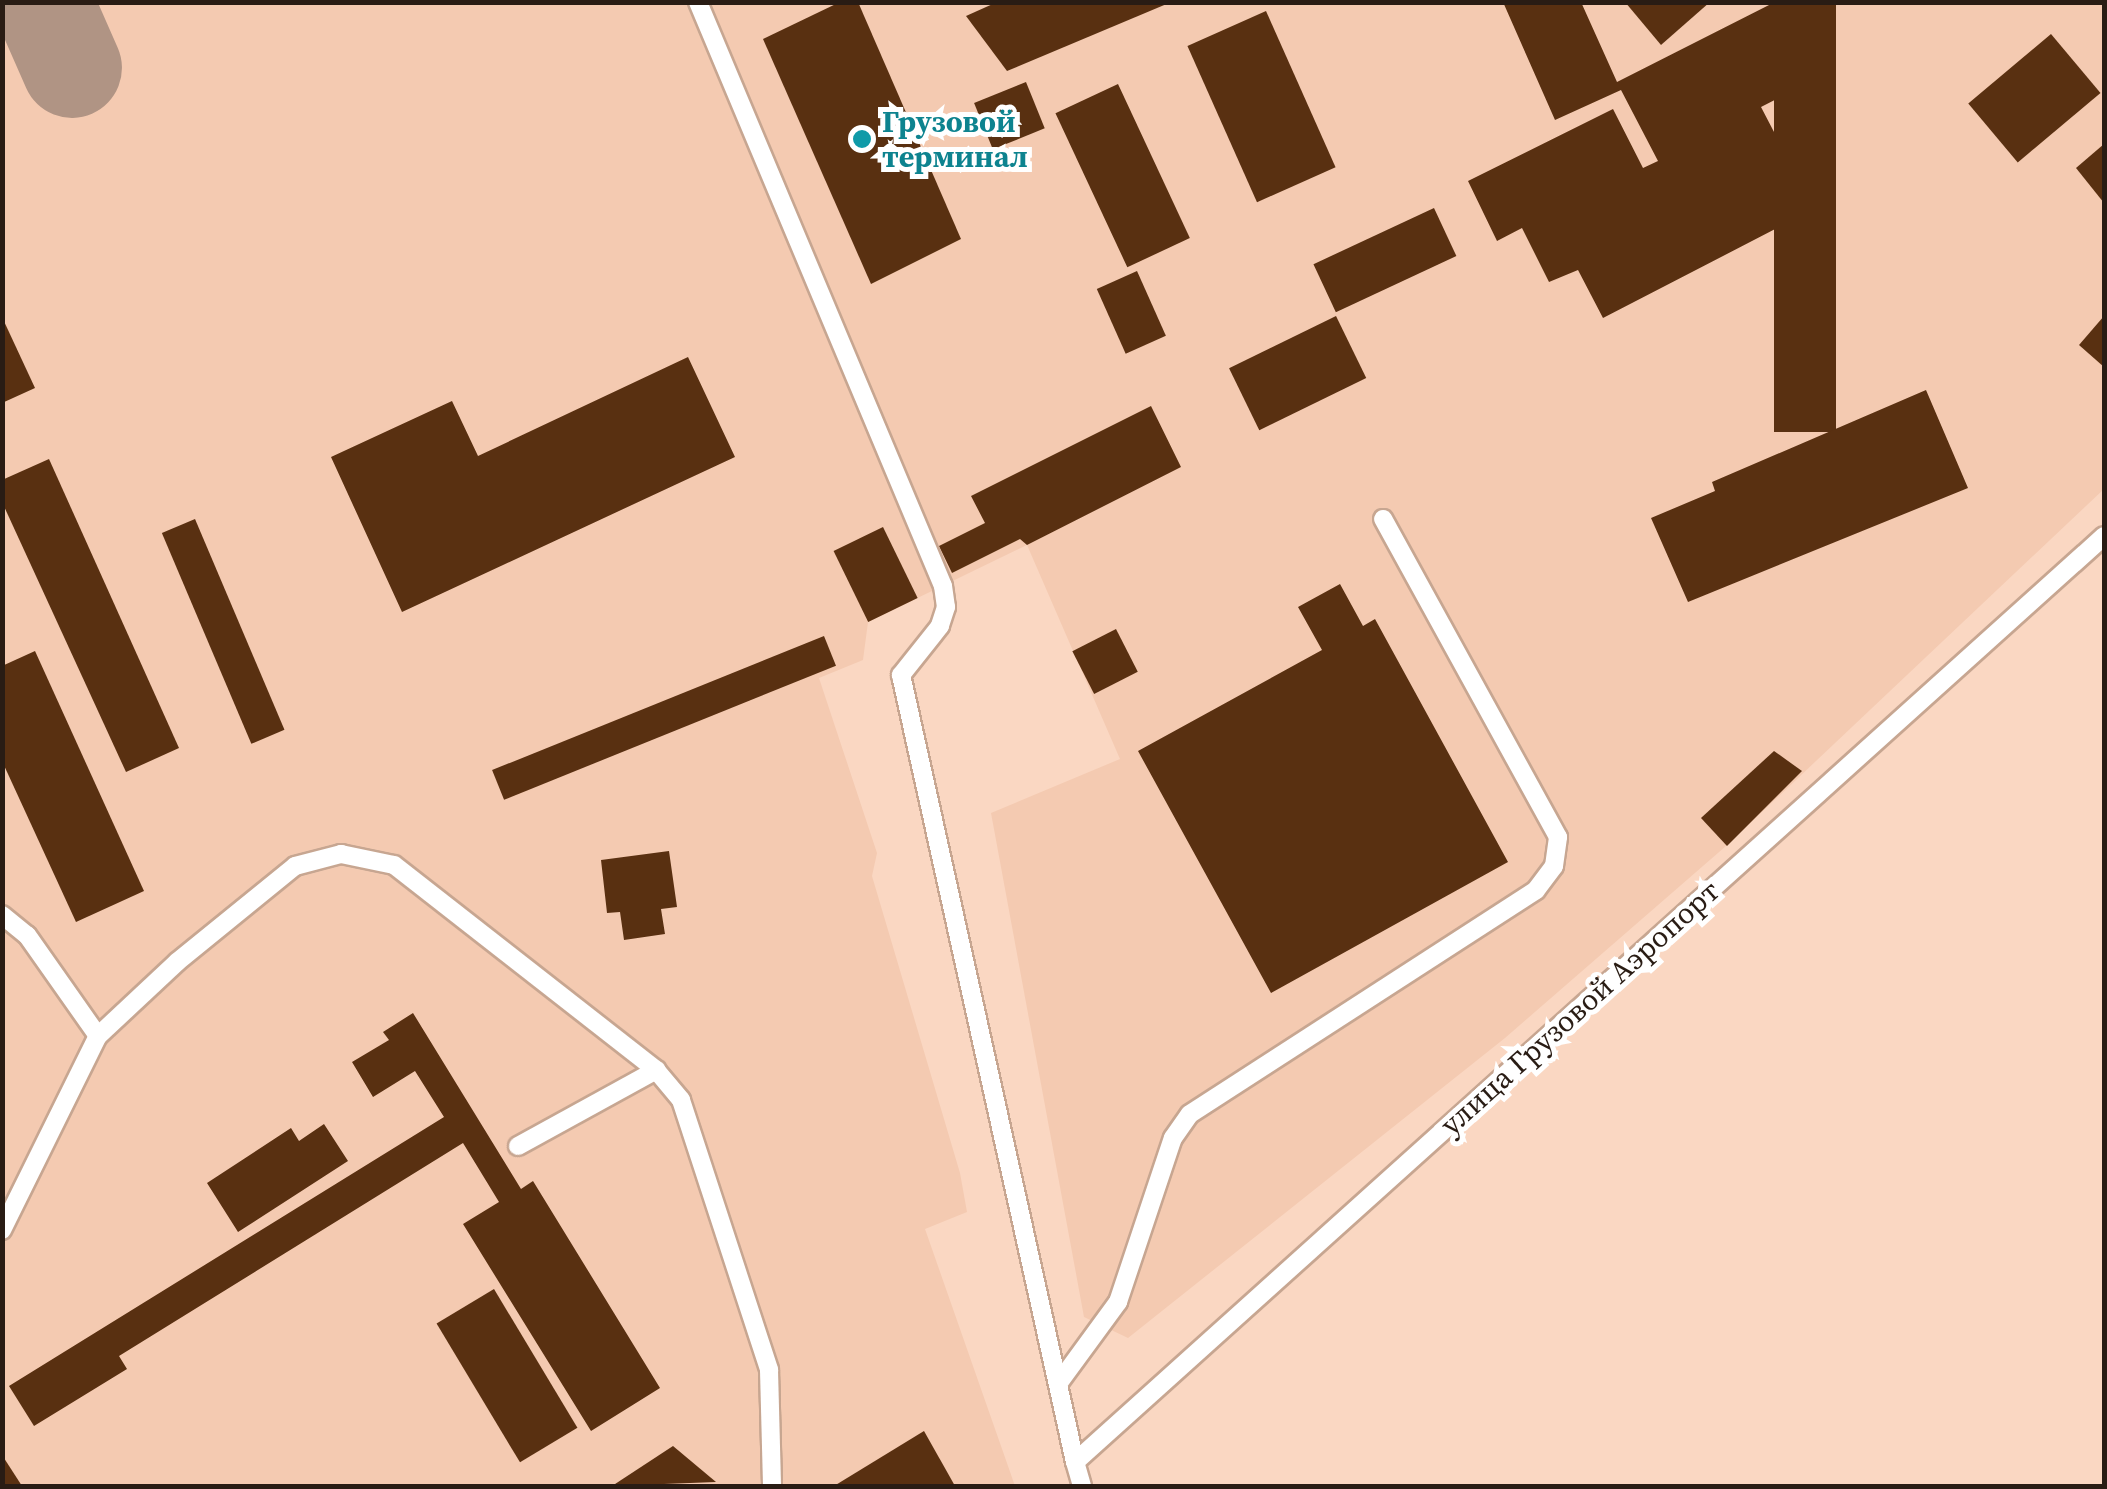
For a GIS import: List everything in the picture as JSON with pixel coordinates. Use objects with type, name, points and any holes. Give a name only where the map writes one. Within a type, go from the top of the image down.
[{"type":"lane","points":[[698,2],[942,586],[946,607],[940,626],[901,674],[1082,1486]]},
{"type":"lane","points":[[1058,1384],[1118,1302],[1173,1138],[1190,1114],[1536,890],[1554,866],[1558,837],[1383,520]]},
{"type":"lane","name":"улица Грузовой Аэропорт","points":[[1075,1462],[2104,536]]},
{"type":"lane","points":[[2,1230],[98,1036],[176,962],[295,866],[341,854],[394,865],[656,1070],[681,1100],[768,1370],[772,1486]]},
{"type":"lane","points":[[2,914],[28,935],[98,1036]]},
{"type":"lane","points":[[518,1146],[656,1070]]},
{"type":"shaded area","points":[[3,3],[2104,3],[2104,489],[1726,846],[1505,1038],[1128,1338],[1084,1317],[991,813],[1120,759],[1027,545],[868,622],[863,660],[819,678],[877,853],[872,876],[960,1173],[967,1212],[925,1229],[1015,1486],[3,1486]]},
{"type":"building","name":"Грузовой терминал","points":[[840,2],[858,2],[961,239],[871,284],[763,39]]},
{"type":"building","points":[[1503,2],[1581,2],[1617,82],[1773,3],[1814,80],[1761,107],[1814,209],[1603,318],[1578,270],[1549,282],[1522,228],[1497,241],[1468,181],[1613,109],[1643,168],[1658,161],[1621,90],[1555,120]]},
{"type":"building","points":[[1625,2],[1710,2],[1661,45]]},
{"type":"building","points":[[1774,2],[1836,2],[1836,432],[1774,432]]},
{"type":"building","points":[[995,3],[1169,3],[1007,71],[966,16]]},
{"type":"building","points":[[1266,11],[1336,167],[1257,202],[1187,46]]},
{"type":"building","points":[[2051,34],[2100,93],[2018,162],[1968,103]]},
{"type":"building","points":[[1026,82],[1045,128],[993,149],[974,103]]},
{"type":"building","points":[[1118,84],[1190,238],[1127,267],[1055,113]]},
{"type":"building","points":[[2104,144],[2104,203],[2076,168]]},
{"type":"building","points":[[1434,208],[1456,256],[1336,312],[1313,264]]},
{"type":"building","points":[[1137,271],[1166,336],[1126,354],[1097,289]]},
{"type":"building","points":[[1336,316],[1366,378],[1259,430],[1229,368]]},
{"type":"building","points":[[2104,316],[2104,367],[2079,345]]},
{"type":"building","points":[[2,317],[35,388],[2,403]]},
{"type":"building","points":[[688,357],[735,457],[402,612],[331,457],[452,401],[478,456]]},
{"type":"building","points":[[1926,390],[1968,488],[1688,602],[1651,518],[1715,491],[1712,482]]},
{"type":"building","points":[[1151,406],[1181,467],[1027,545],[1020,539],[952,573],[939,546],[985,523],[971,496]]},
{"type":"building","points":[[49,459],[179,748],[126,772],[2,502],[2,480]]},
{"type":"building","points":[[195,519],[284,730],[251,744],[162,533]]},
{"type":"building","points":[[883,527],[918,598],[868,622],[834,551]]},
{"type":"building","points":[[1340,584],[1363,626],[1375,619],[1508,862],[1271,993],[1138,751],[1322,650],[1298,607]]},
{"type":"building","points":[[1116,629],[1138,672],[1094,694],[1072,651]]},
{"type":"building","points":[[824,636],[836,666],[504,800],[492,770]]},
{"type":"building","points":[[35,651],[144,891],[76,922],[2,761],[2,666]]},
{"type":"building","points":[[1774,751],[1802,771],[1727,846],[1701,818]]},
{"type":"building","points":[[669,851],[677,907],[661,909],[665,934],[624,940],[620,912],[607,913],[601,860]]},
{"type":"building","points":[[413,1013],[521,1189],[533,1181],[660,1388],[591,1431],[463,1224],[499,1202],[463,1143],[119,1356],[127,1369],[34,1426],[9,1386],[444,1117],[415,1071],[373,1097],[352,1062],[389,1040],[383,1032]]},
{"type":"building","points":[[324,1124],[348,1161],[238,1232],[207,1183],[291,1128],[299,1141]]},
{"type":"building","points":[[494,1289],[577,1428],[520,1462],[437,1324]]},
{"type":"building","points":[[924,1431],[955,1486],[834,1486]]},
{"type":"building","points":[[673,1446],[716,1482],[612,1486]]},
{"type":"building","points":[[2,1455],[22,1486],[2,1486]]},
{"type":"taxiway","points":[[43,2],[72,68]]},
{"type":"place","name":"Грузовой терминал","points":[[862,139]]}]
